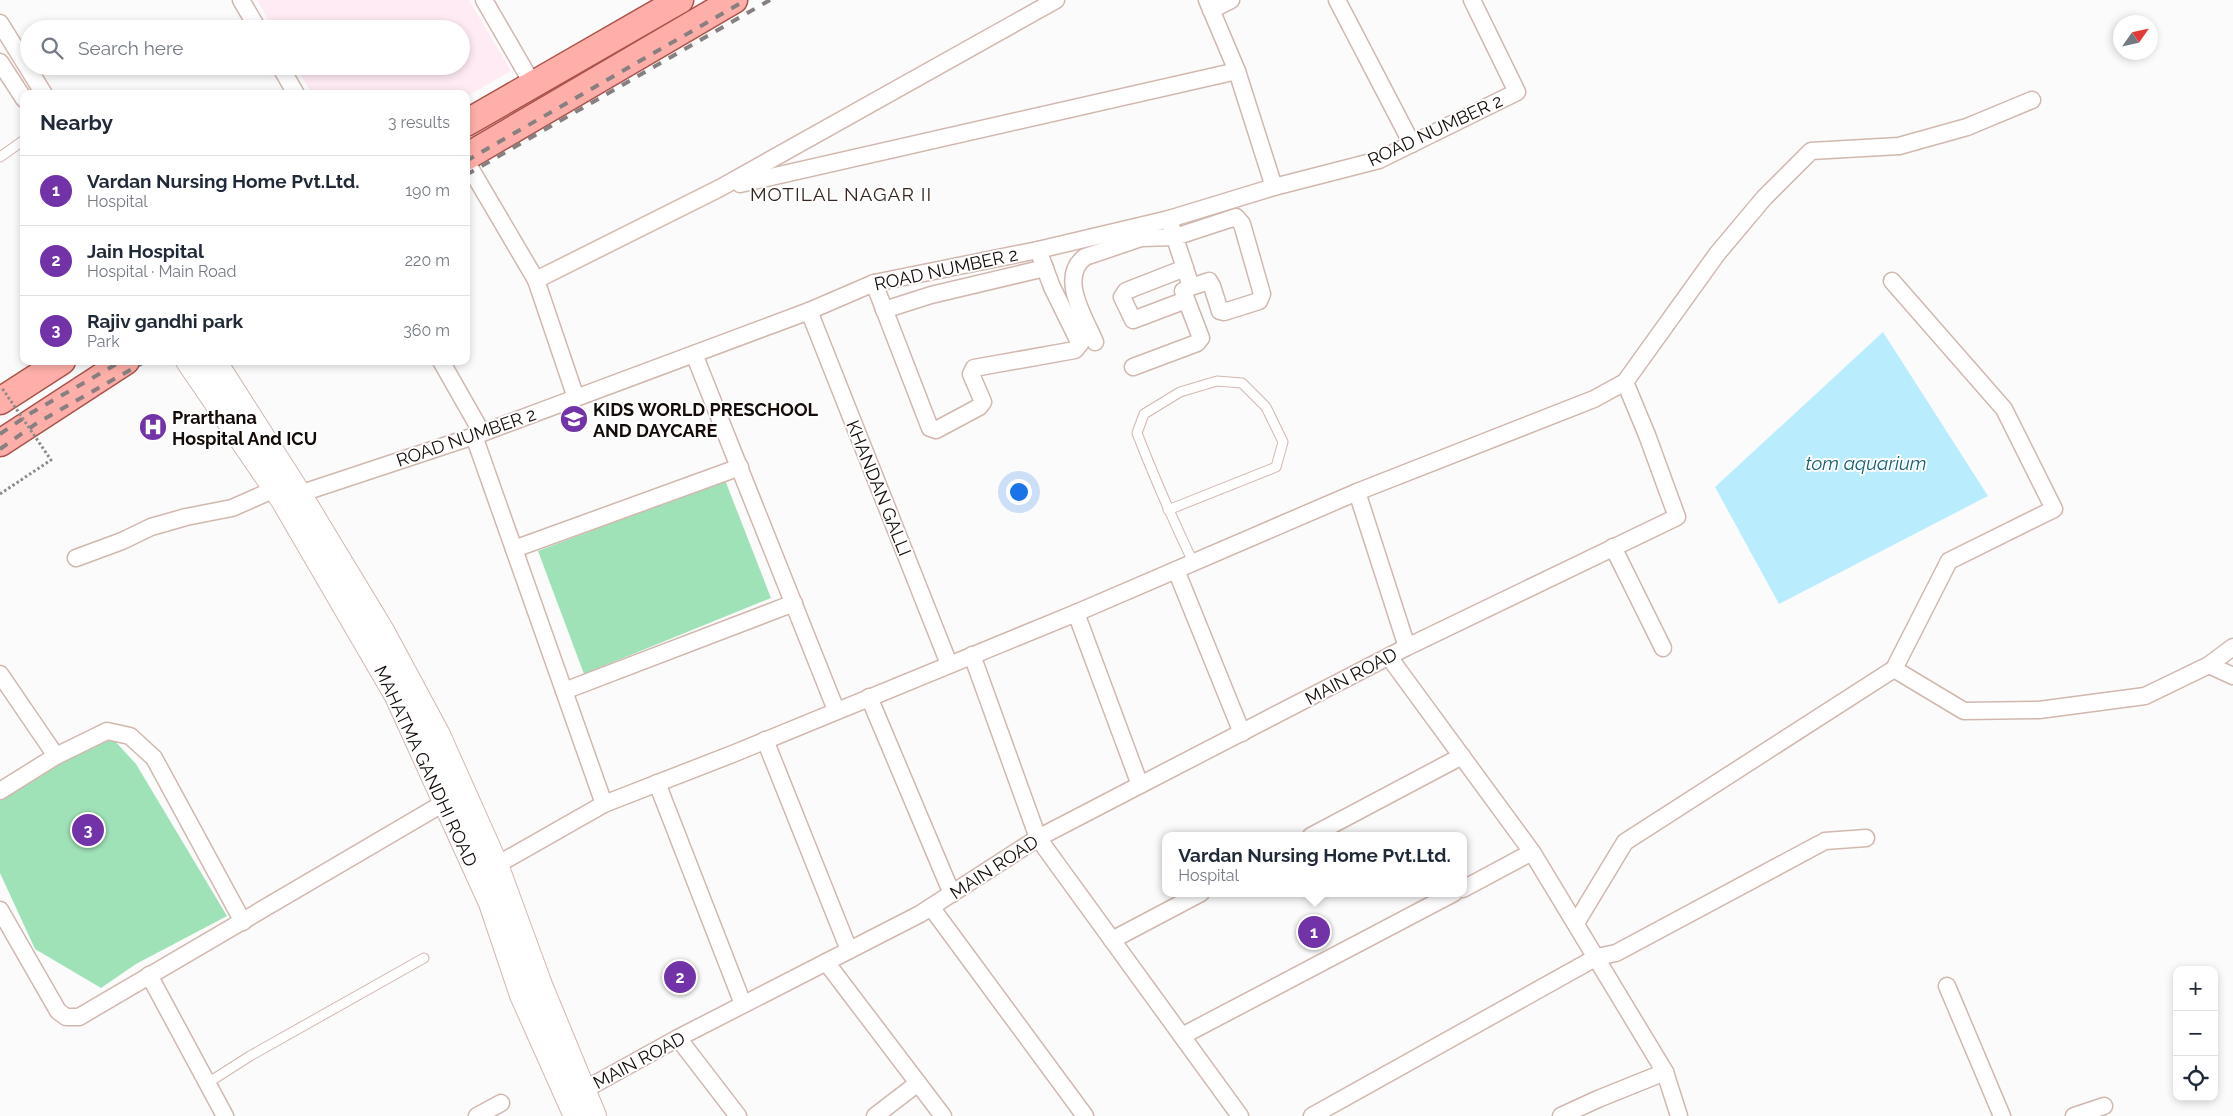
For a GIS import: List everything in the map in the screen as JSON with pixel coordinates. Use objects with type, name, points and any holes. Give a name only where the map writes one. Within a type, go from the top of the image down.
[{"type":"main road","points":[[470,121],[532,83],[680,0]]},
{"type":"main road","points":[[470,155],[730,1]]},
{"type":"main road","points":[[1,394],[55,365]]},
{"type":"main road","points":[[0,443],[120,365]]},
{"type":"main road","name":"MAHATMA GANDHI ROAD","points":[[191,365],[286,494],[382,631],[438,735],[454,798],[487,870],[490,903],[522,995],[576,1102],[594,1116]]},
{"type":"main road","name":"MAHATMA GANDHI ROAD","points":[[216,365],[286,494]]},
{"type":"street","points":[[241,0],[253,20]]},
{"type":"street","points":[[484,0],[532,83]]},
{"type":"street","points":[[536,280],[720,188],[1056,0]]},
{"type":"street","points":[[1231,0],[1209,5],[1237,70],[1274,187]]},
{"type":"street","points":[[1337,0],[1412,144]]},
{"type":"street","name":"ROAD NUMBER 2","points":[[76,558],[122,542],[151,528],[186,517],[232,508],[286,494],[478,435],[809,311],[874,283],[1038,250],[1169,219],[1274,187],[1379,160],[1517,92],[1472,0]]},
{"type":"street","points":[[0,23],[20,55]]},
{"type":"street","points":[[0,62],[20,93]]},
{"type":"street","points":[[720,188],[1237,70]]},
{"type":"street","points":[[32,75],[42,90]]},
{"type":"street","points":[[285,75],[294,90]]},
{"type":"street","points":[[487,870],[604,804],[1076,612],[1357,492],[1594,399],[1625,382],[1717,254],[1764,198],[1811,151],[1899,146],[1967,126],[2032,100]]},
{"type":"street","points":[[470,168],[536,280],[576,398]]},
{"type":"street","points":[[1095,342],[1074,293],[1073,273],[1078,262],[1085,256],[1141,238],[1174,237],[1236,217],[1242,224],[1262,294],[1259,301],[1224,312],[1220,311],[1212,286],[1208,281],[1133,320],[1122,297],[1126,291],[1185,268]]},
{"type":"street","points":[[1133,367],[1197,343],[1201,338],[1188,293],[1185,268],[1169,219]]},
{"type":"street","points":[[874,283],[930,428],[936,430],[979,408],[983,402],[972,374],[974,368],[1075,350],[1080,344],[1038,250]]},
{"type":"street","points":[[884,310],[931,295],[1045,268]]},
{"type":"street","points":[[1576,923],[1625,842],[1894,669],[1949,561],[2054,508],[2004,409],[1892,281]]},
{"type":"street","name":"KHANDAN GALLI","points":[[809,311],[948,664]]},
{"type":"street","points":[[694,354],[836,710]]},
{"type":"street","points":[[443,365],[478,435],[514,549],[604,804]]},
{"type":"street","name":"MAIN ROAD","points":[[576,1102],[678,1038],[931,907],[1038,838],[1407,646],[1677,517],[1625,382]]},
{"type":"street","points":[[514,549],[740,467]]},
{"type":"street","points":[[1357,492],[1407,646]]},
{"type":"street","points":[[1613,547],[1663,648]]},
{"type":"street","points":[[1176,570],[1242,733]]},
{"type":"street","points":[[564,691],[794,603]]},
{"type":"street","points":[[1076,612],[1140,785]]},
{"type":"street","points":[[1894,669],[1964,711],[2040,710],[2145,696],[2210,665],[2233,647]]},
{"type":"street","points":[[972,655],[1038,838],[1240,1116]]},
{"type":"street","points":[[1389,657],[1532,852],[1665,1072],[1679,1116]]},
{"type":"street","points":[[2210,665],[2233,676]]},
{"type":"street","points":[[0,674],[56,756]]},
{"type":"street","points":[[869,697],[952,894]]},
{"type":"street","points":[[0,791],[56,756],[107,731],[130,736],[154,758],[243,922]]},
{"type":"street","points":[[765,740],[850,950]]},
{"type":"street","points":[[1319,832],[1462,756]]},
{"type":"street","points":[[657,784],[743,1004]]},
{"type":"street","points":[[0,910],[58,1011],[66,1017],[79,1016],[454,798]]},
{"type":"street","points":[[1312,1116],[1597,957],[1616,953],[1825,841],[1866,838]]},
{"type":"street","points":[[1467,886],[1532,852]]},
{"type":"street","points":[[1112,940],[1193,897]]},
{"type":"street","points":[[1182,1036],[1446,897]]},
{"type":"street","points":[[931,907],[1085,1116]]},
{"type":"street","points":[[826,962],[943,1116]]},
{"type":"street","points":[[149,975],[206,1084],[225,1116]]},
{"type":"street","points":[[1947,986],[2002,1116]]},
{"type":"street","points":[[678,1038],[738,1116]]},
{"type":"street","points":[[1561,1116],[1665,1072]]},
{"type":"street","points":[[874,1116],[918,1083]]},
{"type":"street","points":[[477,1116],[501,1103]]},
{"type":"street","points":[[2074,1116],[2104,1106]]},
{"type":"lane","points":[[0,156],[20,143]]},
{"type":"lane","points":[[1168,510],[1276,467],[1283,442],[1266,407],[1242,383],[1216,381],[1180,392],[1144,414],[1137,433],[1168,510],[1192,562]]},
{"type":"lane","points":[[206,1084],[258,1052],[424,958]]},
{"type":"path","points":[[0,494],[51,460],[1,394]]},
{"type":"shaded area","points":[[257,0],[469,0],[511,71],[470,95],[470,90],[310,90],[301,75],[470,75],[470,20],[269,20]]},
{"type":"green space","points":[[725,480],[771,598],[584,674],[538,551]]},
{"type":"green space","points":[[112,738],[136,764],[227,916],[136,964],[101,988],[35,949],[0,873],[0,787]]},
{"type":"water","name":"tom aquarium","points":[[1883,332],[1988,496],[1779,604],[1715,487]]},
{"type":"railway","points":[[470,159],[746,0]]},
{"type":"railway","points":[[470,173],[770,0]]},
{"type":"railway","points":[[0,434],[31,413],[115,365]]},
{"type":"railway","points":[[0,449],[37,423],[139,365]]},
{"type":"place","name":"KIDS WORLD PRESCHOOL AND DAYCARE","points":[[574,419]]},
{"type":"place","name":"Prarthana Hospital And ICU","points":[[153,427]]},
{"type":"place","name":"Rajiv gandhi park","points":[[88,830]]},
{"type":"place","name":"Vardan Nursing Home Pvt.Ltd.","points":[[1314,932]]},
{"type":"place","name":"Jain Hospital","points":[[680,977]]},
{"type":"district","name":"MOTILAL NAGAR II","points":[[841,194]]}]
